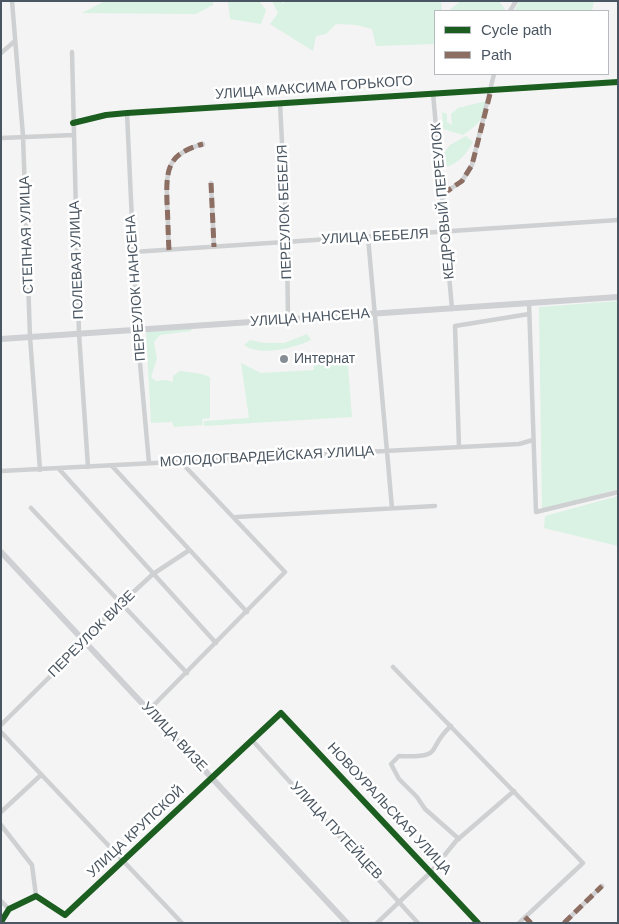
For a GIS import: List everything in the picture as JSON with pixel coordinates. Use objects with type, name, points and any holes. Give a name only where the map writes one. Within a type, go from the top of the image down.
[{"type":"main road","name":"УЛИЦА НАНСЕНА","points":[[1,339],[618,297]]},
{"type":"main road","name":"УЛИЦА ВИЗЕ","points":[[1,552],[347,923]]},
{"type":"street","name":"СТЕПНАЯ УЛИЦА","points":[[12,1],[23,136],[30,337],[40,470]]},
{"type":"street","points":[[1,53],[15,41]]},
{"type":"street","name":"ПОЛЕВАЯ УЛИЦА","points":[[72,52],[79,334],[88,467]]},
{"type":"street","points":[[443,194],[462,181],[472,165],[492,90],[494,75]]},
{"type":"street","name":"УЛИЦА МАКСИМА ГОРЬКОГО","points":[[73,123],[106,114],[618,82]]},
{"type":"street","name":"КЕДРОВЫЙ ПЕРЕУЛОК","points":[[433,93],[452,309]]},
{"type":"street","name":"ПЕРЕУЛОК БЕБЕЛЯ","points":[[280,104],[287,242],[288,320]]},
{"type":"street","name":"ПЕРЕУЛОК НАНСЕНА","points":[[127,113],[137,330],[149,463]]},
{"type":"street","points":[[1,138],[74,135]]},
{"type":"street","points":[[169,250],[166,176],[176,156],[188,148],[203,144]]},
{"type":"street","points":[[211,183],[214,247]]},
{"type":"street","name":"УЛИЦА БЕБЕЛЯ","points":[[133,252],[446,233],[618,220]]},
{"type":"street","points":[[368,238],[392,508]]},
{"type":"street","points":[[529,303],[536,512],[618,492]]},
{"type":"street","points":[[459,447],[455,326],[528,314]]},
{"type":"street","name":"МОЛОДОГВАРДЕЙСКАЯ УЛИЦА","points":[[1,471],[386,452],[519,444],[533,440]]},
{"type":"street","points":[[149,710],[285,572],[236,517],[180,461]]},
{"type":"street","points":[[112,466],[188,551],[247,612]]},
{"type":"street","points":[[59,469],[216,643]]},
{"type":"street","points":[[236,517],[435,506]]},
{"type":"street","points":[[31,508],[187,673]]},
{"type":"street","name":"ПЕРЕУЛОК ВИЗЕ","points":[[1,725],[86,641],[91,631],[153,574],[188,551]]},
{"type":"street","points":[[393,667],[583,863],[520,923]]},
{"type":"street","name":"УЛИЦА КРУПСКОЙ","points":[[36,896],[65,915],[281,713]]},
{"type":"street","name":"НОВОУРАЛЬСКАЯ УЛИЦА","points":[[281,713],[478,923]]},
{"type":"street","points":[[451,726],[435,750],[428,755],[416,757],[399,756],[391,764],[399,779],[417,797],[425,810],[459,839]]},
{"type":"street","points":[[1,732],[182,923]]},
{"type":"street","name":"УЛИЦА ПУТЕЙЦЕВ","points":[[252,740],[400,900],[418,923]]},
{"type":"street","points":[[1,812],[41,775]]},
{"type":"street","points":[[377,923],[431,872],[459,839],[514,792]]},
{"type":"street","points":[[1,825],[32,865],[36,896],[9,910],[1,922]]},
{"type":"street","points":[[564,923],[602,886]]},
{"type":"street","points":[[1,900],[9,910]]},
{"type":"street","points":[[525,917],[531,923]]},
{"type":"green space","points":[[105,1],[213,1],[213,5],[196,14],[82,13]]},
{"type":"green space","points":[[228,1],[259,1],[266,10],[261,24],[230,19]]},
{"type":"green space","points":[[272,1],[282,1],[282,4],[286,1],[441,1],[442,10],[434,10],[434,44],[376,46],[372,29],[357,25],[336,24],[326,34],[316,36],[313,51],[270,24],[278,13]]},
{"type":"green space","points":[[461,1],[499,1],[505,9],[505,10],[449,10]]},
{"type":"green space","points":[[519,1],[594,1],[592,10],[514,10]]},
{"type":"green space","points":[[486,101],[479,121],[463,135],[443,129],[442,112],[447,114],[447,122],[452,125],[451,114],[458,108]]},
{"type":"green space","points":[[466,136],[473,142],[471,146],[459,160],[447,167],[444,153],[450,145]]},
{"type":"green space","points":[[618,301],[618,489],[542,510],[539,307]]},
{"type":"green space","points":[[192,328],[191,331],[160,335],[154,342],[157,359],[151,377],[156,381],[166,380],[173,382],[173,376],[180,371],[210,377],[210,418],[202,419],[203,425],[174,427],[172,422],[151,423],[146,331]]},
{"type":"green space","points":[[307,334],[311,340],[278,350],[251,349],[244,345],[250,340],[264,343],[284,343]]},
{"type":"green space","points":[[347,353],[352,417],[204,426],[204,421],[249,418],[241,363],[261,373],[314,370],[313,354]]},
{"type":"green space","points":[[618,496],[618,546],[544,528],[545,516]]},
{"type":"marked path","points":[[443,194],[462,181],[472,165],[491,90]]},
{"type":"marked path","points":[[169,250],[168,172],[171,164],[182,153],[203,144]]},
{"type":"marked path","points":[[211,183],[214,247]]},
{"type":"marked path","points":[[564,923],[602,886]]},
{"type":"marked path","points":[[525,917],[531,923]]},
{"type":"cycle path","points":[[73,123],[106,115],[127,113],[618,82]]},
{"type":"cycle path","points":[[1,922],[9,909],[36,896],[65,915],[281,713],[478,923]]},
{"type":"place","name":"Интернат","points":[[284,359]]}]
